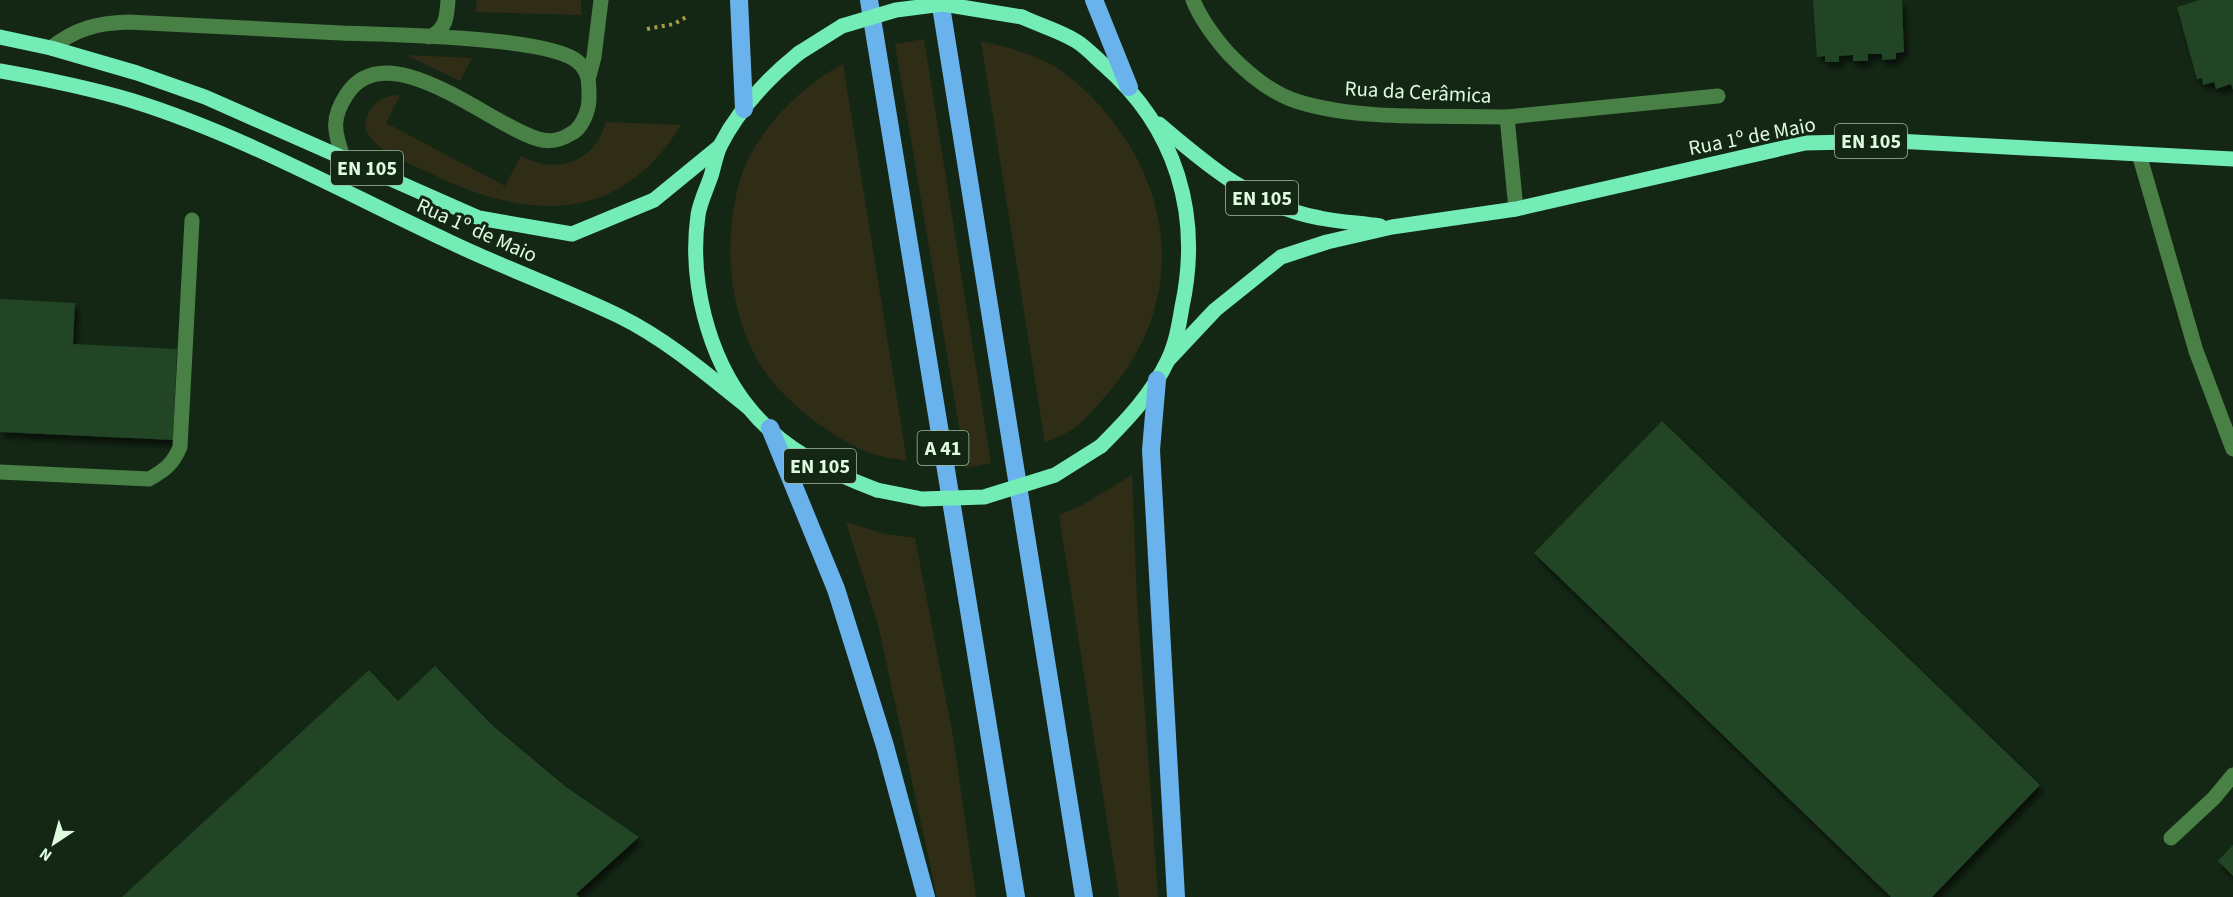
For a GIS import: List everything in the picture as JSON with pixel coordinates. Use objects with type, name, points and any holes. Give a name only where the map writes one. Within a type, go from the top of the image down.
[{"type":"highway","points":[[739,0],[744,109]]},
{"type":"highway","name":"A 41","points":[[869,0],[1016,897]]},
{"type":"highway","points":[[940,0],[1084,897]]},
{"type":"highway","points":[[1094,0],[1129,87]]},
{"type":"highway","points":[[1157,380],[1151,450],[1176,897]]},
{"type":"highway","points":[[770,428],[836,589],[885,746],[926,897]]},
{"type":"main road","name":"EN 105","points":[[943,4],[1022,17],[1076,41],[1129,87],[1154,120],[1177,170],[1188,218],[1188,280],[1177,336],[1157,380],[1133,414],[1101,446],[1055,475],[984,497],[922,499],[877,490],[832,473],[800,453],[749,408],[721,362],[708,326],[696,277],[699,214],[720,146],[768,78],[799,53],[843,26],[896,10],[943,4]]},
{"type":"main road","name":"Rua 1º de Maio","points":[[0,37],[51,48],[137,73],[205,97],[479,218],[572,234],[654,200],[720,146]]},
{"type":"main road","name":"Rua 1º de Maio","points":[[0,71],[59,82],[134,102],[205,128],[457,246],[621,317],[693,363],[749,408]]},
{"type":"main road","name":"Rua 1º de Maio","points":[[1154,120],[1209,166],[1249,193],[1279,206],[1319,218],[1392,227]]},
{"type":"main road","name":"Rua 1º de Maio","points":[[1168,359],[1215,310],[1281,257],[1327,242],[1392,227],[1516,209],[1805,143],[1896,141],[2233,159]]},
{"type":"street","points":[[429,37],[437,34],[443,27],[448,0]]},
{"type":"street","points":[[343,157],[334,132],[338,108],[350,89],[378,72],[402,75],[428,83],[538,140],[559,141],[578,130],[589,106],[589,76],[594,57],[601,0]]},
{"type":"street","name":"Rua da Cerâmica","points":[[1193,0],[1198,14],[1216,39],[1235,60],[1262,83],[1297,101],[1349,112],[1507,117],[1718,96]]},
{"type":"street","points":[[51,48],[68,34],[83,28],[101,23],[128,22],[429,37],[497,41],[558,52],[577,61],[589,76]]},
{"type":"street","name":"Rua da Cerâmica","points":[[1507,117],[1516,209]]},
{"type":"street","points":[[2139,154],[2196,351],[2233,449]]},
{"type":"street","points":[[0,472],[149,479],[167,469],[175,460],[180,447],[192,220]]},
{"type":"street","points":[[2171,838],[2214,798],[2233,775]]},
{"type":"path","points":[[647,29],[674,24],[686,17]]},
{"type":"shaded area","points":[[477,0],[581,0],[581,15],[476,12]]},
{"type":"shaded area","points":[[924,39],[991,463],[966,468],[895,44]]},
{"type":"shaded area","points":[[981,41],[1016,50],[1050,64],[1091,96],[1124,137],[1141,168],[1153,199],[1160,231],[1162,263],[1158,295],[1149,326],[1134,357],[1114,386],[1082,422],[1070,431],[1045,443]]},
{"type":"shaded area","points":[[406,55],[472,58],[460,81]]},
{"type":"shaded area","points":[[843,64],[907,461],[876,455],[843,440],[788,399],[762,367],[749,343],[739,316],[733,288],[731,231],[741,177],[748,160],[769,127],[796,97]]},
{"type":"shaded area","points":[[400,95],[386,123],[505,186],[521,156],[534,162],[560,164],[572,162],[584,156],[601,136],[606,122],[681,125],[656,159],[628,183],[599,198],[567,205],[534,205],[499,199],[464,188],[384,150],[365,129],[366,121],[371,109],[379,100]]},
{"type":"shaded area","points":[[1132,475],[1137,602],[1158,897],[1119,897],[1059,515],[1084,504]]},
{"type":"shaded area","points":[[846,522],[885,534],[915,538],[953,736],[976,897],[937,897],[878,624]]},
{"type":"building","points":[[1813,0],[1902,0],[1904,52],[1896,53],[1896,59],[1882,60],[1882,54],[1868,54],[1868,61],[1853,61],[1853,55],[1839,56],[1839,62],[1825,62],[1825,56],[1817,57]]},
{"type":"building","points":[[2200,0],[2233,0],[2233,90],[2231,84],[2216,89],[2214,82],[2203,85],[2202,78],[2197,79],[2177,7]]},
{"type":"building","points":[[0,299],[75,303],[73,344],[177,349],[173,440],[0,432]]},
{"type":"building","points":[[1662,421],[2040,785],[1932,897],[1891,897],[1534,553]]},
{"type":"building","points":[[435,666],[492,725],[566,787],[639,837],[576,894],[579,897],[122,897],[369,670],[398,701]]},
{"type":"building","points":[[2233,845],[2233,876],[2218,861]]}]
